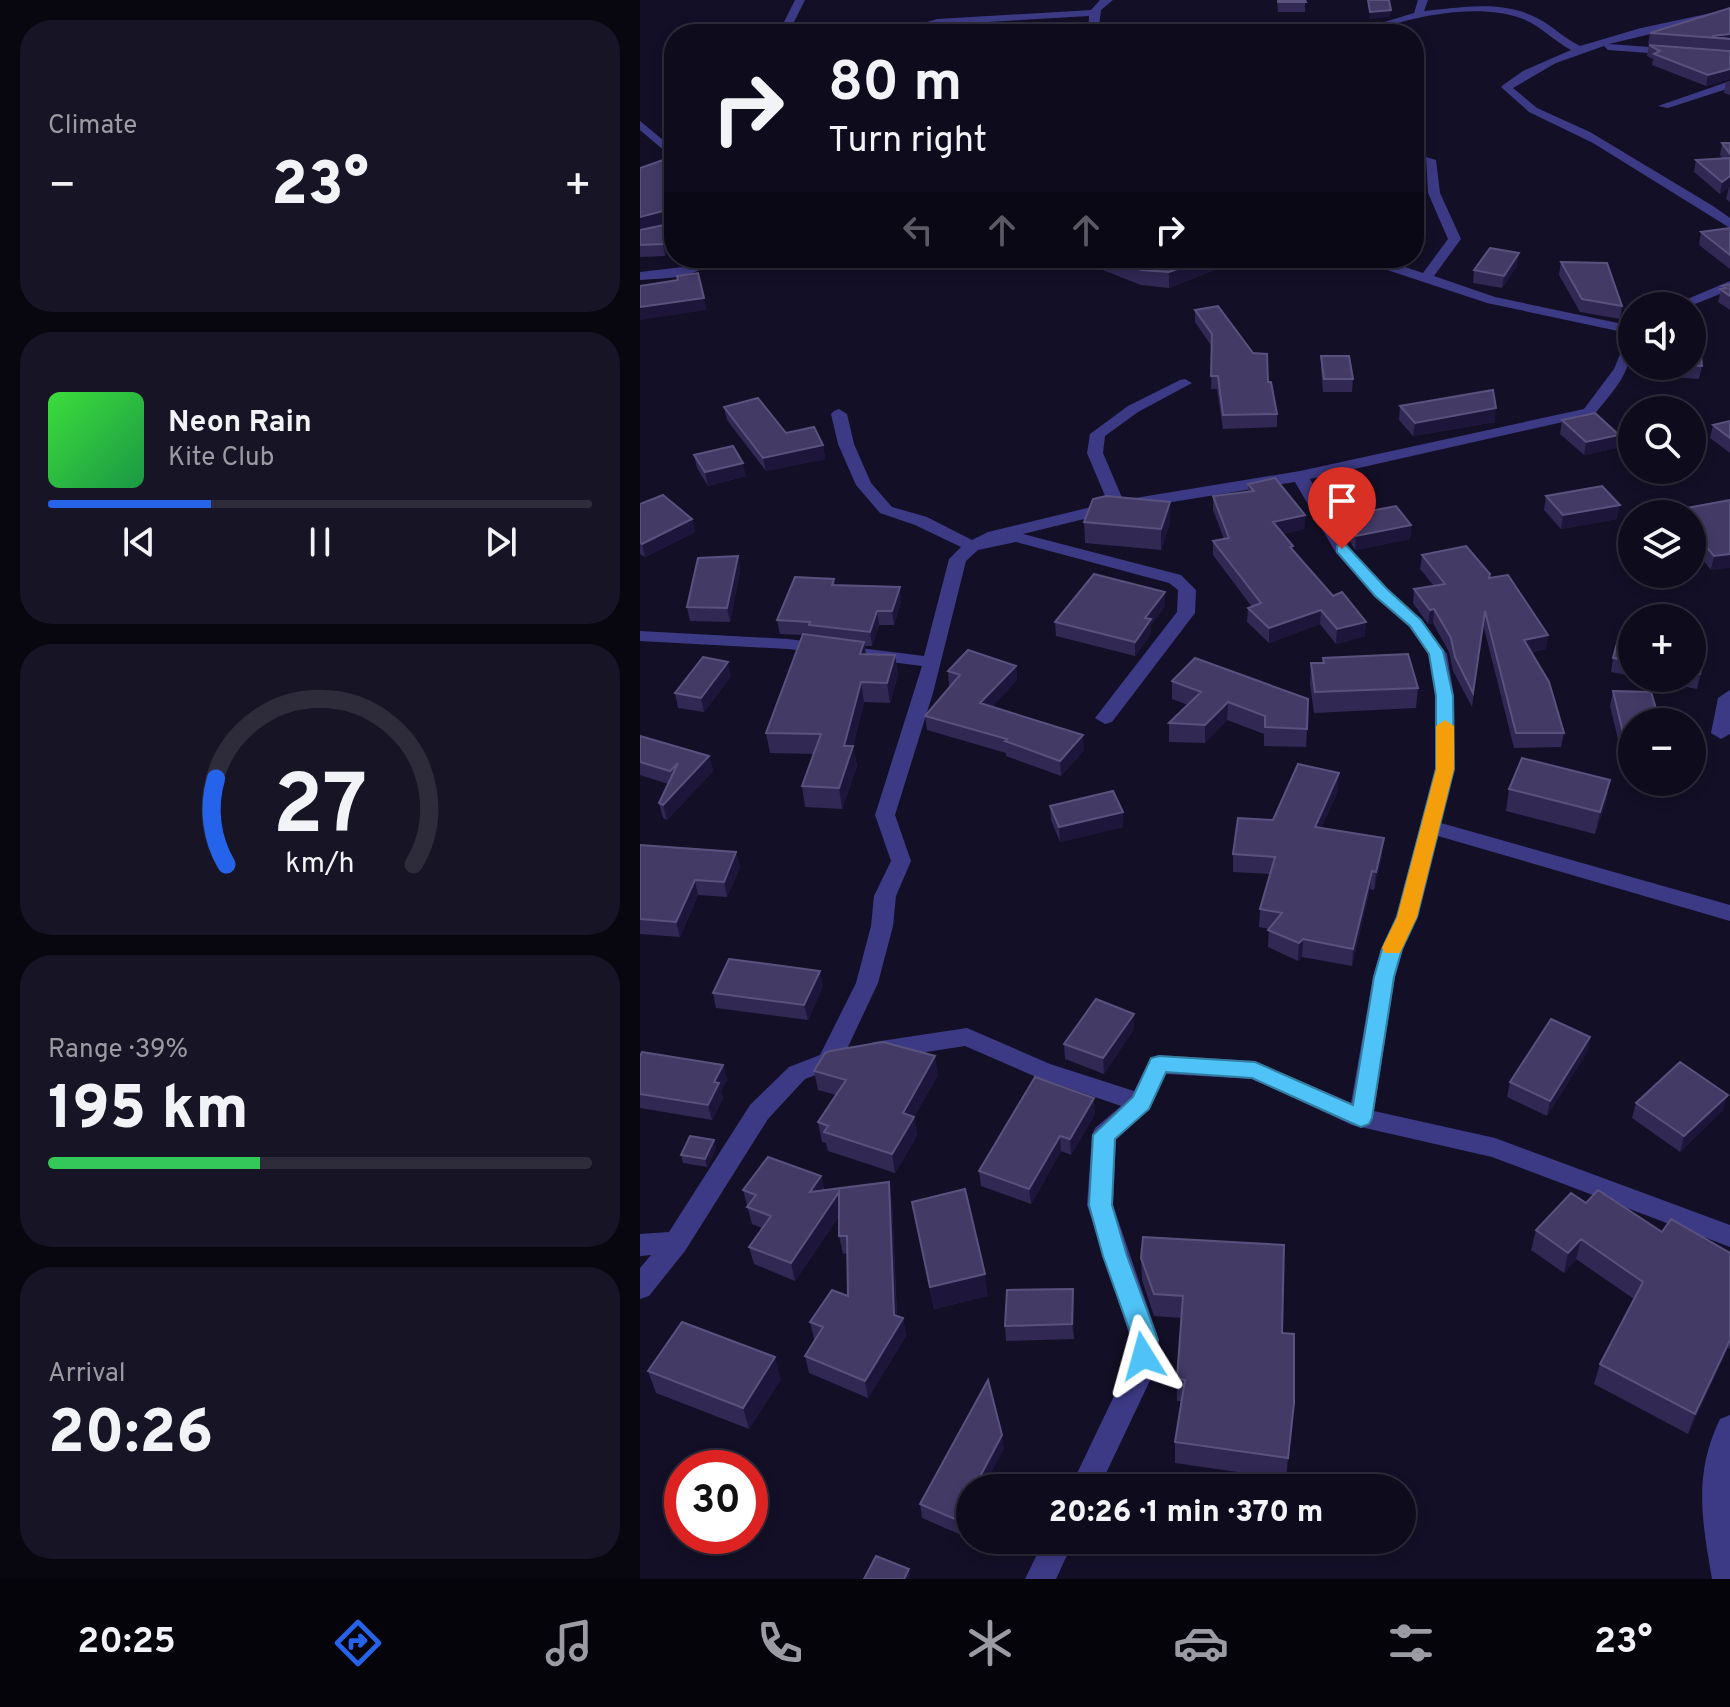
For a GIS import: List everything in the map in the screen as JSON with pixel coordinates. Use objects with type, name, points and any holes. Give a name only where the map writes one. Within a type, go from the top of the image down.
[{"type":"street","points":[[788,24],[800,0]]},
{"type":"street","points":[[1093,24],[1094,13],[1100,3],[1108,0]]},
{"type":"street","points":[[1418,15],[1423,0]]},
{"type":"street","points":[[1386,24],[1418,15],[1502,9],[1531,19],[1564,44],[1582,51]]},
{"type":"street","points":[[1730,12],[1689,19],[1596,46],[1521,75],[1507,87],[1514,98],[1535,112],[1619,153],[1713,210],[1730,224]]},
{"type":"street","points":[[921,24],[1094,13]]},
{"type":"street","points":[[982,24],[990,18]]},
{"type":"street","points":[[1596,46],[1730,56]]},
{"type":"street","points":[[1664,106],[1730,84]]},
{"type":"street","points":[[640,124],[664,146]]},
{"type":"street","points":[[1427,276],[1455,239],[1434,193],[1430,160]]},
{"type":"street","points":[[640,236],[664,230]]},
{"type":"street","points":[[640,276],[692,268]]},
{"type":"street","points":[[1399,268],[1492,300],[1618,327]]},
{"type":"street","points":[[1706,295],[1730,285]]},
{"type":"street","points":[[830,1059],[867,983],[882,926],[885,896],[901,861],[885,815],[932,662],[958,559],[972,546],[994,536],[1117,506],[1300,476],[1589,412],[1618,374]]},
{"type":"street","points":[[1117,506],[1095,453],[1098,434],[1133,409],[1185,383]]},
{"type":"street","points":[[839,414],[846,444],[864,485],[886,510],[921,521],[972,546],[1016,537],[1175,579],[1187,586],[1191,596],[1186,613],[1105,718]]},
{"type":"street","points":[[1300,476],[1342,549],[1381,593],[1415,623],[1438,654],[1445,696],[1445,769],[1407,917],[1392,949],[1384,977],[1361,1118]]},
{"type":"street","points":[[640,636],[788,644],[932,662]]},
{"type":"street","points":[[1721,733],[1727,698],[1730,696]]},
{"type":"street","points":[[1429,826],[1730,913]]},
{"type":"street","points":[[640,1288],[676,1243],[759,1112],[797,1073],[830,1059],[967,1037],[1042,1070],[1141,1103]]},
{"type":"street","points":[[1091,1474],[1140,1372],[1145,1340],[1100,1205],[1104,1135],[1141,1103],[1159,1064],[1255,1070],[1361,1118],[1495,1148],[1730,1236]]},
{"type":"street","points":[[640,1245],[676,1243]]},
{"type":"street","points":[[1727,1579],[1715,1481],[1724,1438],[1730,1428]]},
{"type":"street","points":[[1040,1579],[1052,1554]]},
{"type":"building","points":[[1305,0],[1306,2],[1278,2]]},
{"type":"building","points":[[1368,0],[1389,0],[1391,10],[1370,12]]},
{"type":"building","points":[[1730,8],[1730,34],[1712,36],[1730,39],[1650,33]]},
{"type":"building","points":[[1649,45],[1730,51],[1730,69],[1708,75],[1654,54],[1660,51]]},
{"type":"building","points":[[1722,143],[1730,143],[1730,154]]},
{"type":"building","points":[[1730,158],[1730,176],[1722,182],[1696,160]]},
{"type":"building","points":[[664,160],[664,211],[640,217],[640,168]]},
{"type":"building","points":[[664,225],[663,244],[640,245],[640,230]]},
{"type":"building","points":[[1730,228],[1730,255],[1701,232]]},
{"type":"building","points":[[1490,248],[1519,253],[1504,276],[1474,270]]},
{"type":"building","points":[[1561,262],[1607,263],[1618,295],[1618,305],[1582,299]]},
{"type":"building","points":[[1136,268],[1180,268],[1169,272]]},
{"type":"building","points":[[698,273],[704,298],[640,307],[640,286],[678,280],[677,276]]},
{"type":"building","points":[[1730,284],[1730,296],[1720,289]]},
{"type":"building","points":[[1218,306],[1253,353],[1267,354],[1268,382],[1271,382],[1277,414],[1223,415],[1218,376],[1211,376],[1212,334],[1195,310]]},
{"type":"building","points":[[1321,356],[1349,356],[1353,379],[1324,379]]},
{"type":"building","points":[[1493,390],[1496,408],[1415,423],[1400,406]]},
{"type":"building","points":[[758,398],[786,433],[814,427],[823,445],[763,458],[724,407]]},
{"type":"building","points":[[1595,413],[1618,435],[1586,442],[1562,420]]},
{"type":"building","points":[[1730,421],[1730,438],[1713,425]]},
{"type":"building","points":[[733,446],[743,463],[705,472],[694,455]]},
{"type":"building","points":[[1275,478],[1305,515],[1273,522],[1293,546],[1290,547],[1333,596],[1342,592],[1366,622],[1337,629],[1321,610],[1269,628],[1248,608],[1261,603],[1213,541],[1229,538],[1213,496],[1254,491],[1248,484]]},
{"type":"building","points":[[1602,486],[1618,505],[1563,515],[1546,496]]},
{"type":"building","points":[[663,495],[692,519],[642,544],[640,504]]},
{"type":"building","points":[[1106,496],[1170,502],[1161,529],[1084,522],[1093,499]]},
{"type":"building","points":[[1730,500],[1730,554],[1714,556],[1706,547],[1706,504]]},
{"type":"building","points":[[1396,506],[1411,525],[1356,536],[1344,516]]},
{"type":"building","points":[[1466,546],[1490,574],[1489,578],[1508,575],[1548,635],[1524,640],[1549,682],[1564,733],[1516,733],[1485,611],[1473,693],[1455,657],[1451,638],[1434,609],[1430,610],[1414,589],[1445,584],[1422,555]]},
{"type":"building","points":[[738,556],[727,608],[687,607],[698,558]]},
{"type":"building","points":[[1094,574],[1165,592],[1145,618],[1151,619],[1135,642],[1055,622]]},
{"type":"building","points":[[795,577],[834,579],[832,585],[900,587],[892,611],[877,611],[870,632],[777,620]]},
{"type":"building","points":[[803,634],[864,642],[860,654],[895,655],[887,683],[861,682],[844,746],[853,746],[839,788],[802,786],[821,734],[766,733]]},
{"type":"building","points":[[1618,640],[1618,659],[1613,658]]},
{"type":"building","points":[[968,650],[1016,666],[980,703],[1083,735],[1060,761],[1005,741],[1007,739],[925,716],[960,675],[948,671]]},
{"type":"building","points":[[1408,654],[1418,688],[1315,692],[1311,663],[1324,663],[1323,658]]},
{"type":"building","points":[[703,657],[728,662],[701,698],[675,693]]},
{"type":"building","points":[[1195,658],[1308,699],[1307,729],[1265,727],[1265,716],[1228,702],[1205,725],[1169,723],[1201,692],[1172,681]]},
{"type":"building","points":[[1613,691],[1651,692],[1656,708],[1618,708],[1618,712]]},
{"type":"building","points":[[640,736],[709,756],[663,805],[659,803],[678,763],[670,771],[640,762]]},
{"type":"building","points":[[1522,758],[1610,780],[1600,812],[1509,789]]},
{"type":"building","points":[[1298,764],[1339,773],[1315,827],[1384,838],[1376,872],[1372,871],[1353,949],[1303,939],[1299,943],[1268,930],[1282,913],[1260,909],[1275,857],[1233,854],[1238,818],[1273,820]]},
{"type":"building","points":[[1113,791],[1123,812],[1059,827],[1050,806]]},
{"type":"building","points":[[640,845],[736,852],[724,882],[695,880],[676,922],[640,919]]},
{"type":"building","points":[[729,959],[820,971],[804,1005],[713,993]]},
{"type":"building","points":[[1096,999],[1134,1014],[1103,1058],[1064,1044]]},
{"type":"building","points":[[1551,1019],[1590,1037],[1550,1101],[1510,1082]]},
{"type":"building","points":[[883,1042],[935,1056],[903,1113],[914,1117],[892,1154],[824,1132],[828,1126],[818,1122],[846,1080],[814,1071],[825,1053]]},
{"type":"building","points":[[642,1052],[723,1065],[714,1082],[719,1083],[708,1105],[640,1094]]},
{"type":"building","points":[[1680,1062],[1728,1095],[1684,1136],[1636,1103]]},
{"type":"building","points":[[1035,1077],[1094,1098],[1070,1139],[1060,1136],[1029,1189],[979,1171]]},
{"type":"building","points":[[690,1136],[714,1140],[705,1159],[681,1155]]},
{"type":"building","points":[[768,1157],[821,1176],[810,1192],[889,1182],[894,1315],[903,1318],[865,1381],[805,1356],[823,1327],[810,1322],[832,1290],[848,1296],[847,1236],[839,1236],[839,1192],[791,1263],[749,1247],[771,1216],[747,1207],[756,1195],[743,1190]]},
{"type":"building","points":[[965,1189],[985,1274],[930,1287],[912,1202]]},
{"type":"building","points":[[1598,1190],[1662,1232],[1671,1219],[1730,1253],[1730,1340],[1695,1414],[1600,1364],[1643,1282],[1581,1239],[1568,1253],[1536,1230],[1571,1193],[1586,1203]]},
{"type":"building","points":[[1143,1237],[1284,1245],[1282,1333],[1294,1334],[1294,1403],[1288,1458],[1175,1442],[1185,1380],[1177,1379],[1183,1296],[1154,1294],[1141,1258]]},
{"type":"building","points":[[1073,1289],[1072,1324],[1005,1326],[1007,1290]]},
{"type":"building","points":[[682,1322],[775,1357],[743,1408],[648,1371]]},
{"type":"building","points":[[988,1380],[1002,1435],[981,1474],[956,1474],[956,1520],[920,1504]]},
{"type":"building","points":[[876,1556],[909,1569],[904,1579],[864,1579]]},
{"type":"slow traffic","points":[[1393,948],[1407,917],[1445,769],[1445,726]]},
{"type":"route","points":[[1143,1356],[1145,1340],[1100,1205],[1104,1135],[1141,1103],[1159,1064],[1255,1070],[1361,1118],[1384,977],[1392,949],[1407,917],[1445,769],[1445,696],[1438,654],[1415,623],[1381,593],[1342,549]]}]
